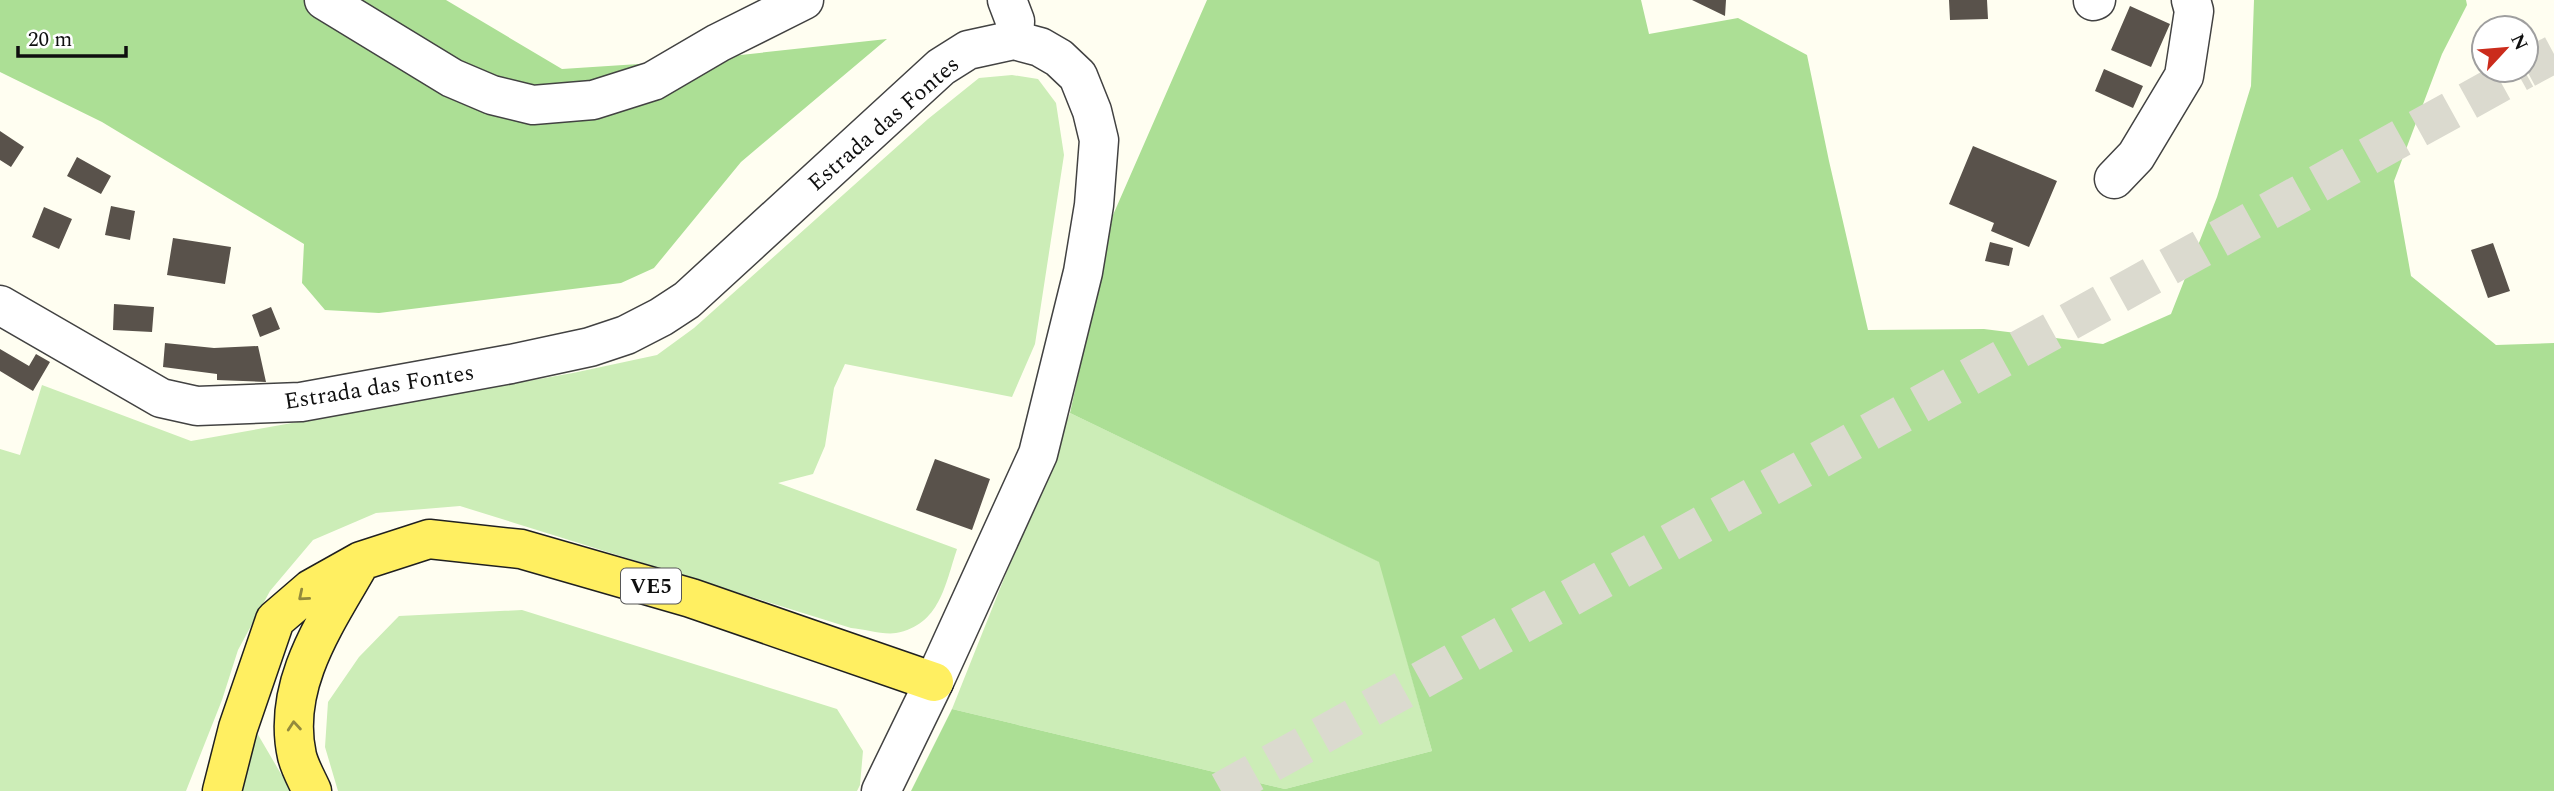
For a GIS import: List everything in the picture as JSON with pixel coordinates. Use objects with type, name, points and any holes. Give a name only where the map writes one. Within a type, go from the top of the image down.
[{"type":"main road","name":"VE5","points":[[222,791],[238,728],[275,620],[311,589],[361,561],[429,540],[521,549],[691,598],[934,682]]},
{"type":"main road","points":[[312,791],[297,758],[293,712],[302,670],[361,561]]},
{"type":"street","points":[[324,0],[452,78],[492,95],[533,105],[593,100],[653,81],[718,43],[804,0]]},
{"type":"street","points":[[881,791],[1038,454],[1083,272],[1094,205],[1099,139],[1092,111],[1078,76],[1059,58],[1041,47],[1014,40],[1015,21],[1007,0]]},
{"type":"street","points":[[2114,179],[2136,156],[2184,76],[2194,10],[2191,0]]},
{"type":"street","name":"Estrada das Fontes","points":[[0,305],[161,398],[197,406],[301,402],[512,364],[590,347],[626,335],[687,300],[941,66],[968,50],[1014,40]]},
{"type":"green space","points":[[0,0],[446,0],[562,69],[685,61],[887,39],[741,162],[654,268],[621,283],[379,313],[325,310],[302,283],[304,244],[102,122],[0,72]]},
{"type":"green space","points":[[1207,0],[1641,0],[1649,34],[1738,18],[1807,55],[1868,330],[1984,329],[2103,344],[2171,314],[2217,197],[2251,86],[2254,0],[2466,0],[2467,5],[2442,54],[2394,181],[2411,276],[2496,345],[2554,343],[2554,791],[911,791],[952,709],[1285,789],[1432,751],[1379,562],[1070,413],[1113,215]]},
{"type":"green space","points":[[1012,75],[1038,79],[1056,103],[1064,155],[1035,344],[1012,397],[845,364],[834,388],[825,446],[813,474],[778,483],[957,549],[939,602],[922,622],[911,629],[896,633],[851,628],[460,506],[376,513],[313,540],[270,591],[238,650],[222,700],[186,791],[0,791],[0,449],[20,455],[42,385],[191,441],[573,373],[657,355],[694,328],[928,119],[979,78]]},
{"type":"green space","points":[[1070,413],[1380,562],[1432,751],[1285,789],[952,709]]},
{"type":"green space","points":[[522,610],[837,709],[863,751],[857,791],[338,791],[325,747],[328,702],[359,657],[399,616]]},
{"type":"green space","points":[[257,733],[291,791],[237,791]]},
{"type":"building","points":[[1692,0],[1726,0],[1725,16]]},
{"type":"building","points":[[1949,0],[1987,0],[1988,19],[1950,20]]},
{"type":"building","points":[[2130,6],[2170,24],[2151,67],[2111,50]]},
{"type":"building","points":[[2104,69],[2143,86],[2133,108],[2095,91]]},
{"type":"building","points":[[0,131],[24,147],[11,167],[0,160]]},
{"type":"building","points":[[1973,146],[2057,181],[2029,247],[1991,231],[1994,223],[1949,204]]},
{"type":"building","points":[[77,157],[111,176],[101,194],[67,176]]},
{"type":"building","points":[[111,206],[135,211],[130,240],[105,235]]},
{"type":"building","points":[[44,207],[72,219],[59,249],[32,237]]},
{"type":"building","points":[[173,238],[231,247],[225,284],[167,275]]},
{"type":"building","points":[[1990,242],[2013,248],[2009,266],[1985,261]]},
{"type":"building","points":[[2493,243],[2510,291],[2488,298],[2471,250]]},
{"type":"building","points":[[114,304],[154,307],[152,332],[113,330]]},
{"type":"building","points":[[271,307],[280,329],[260,337],[252,315]]},
{"type":"building","points":[[165,343],[214,348],[258,346],[266,382],[217,380],[217,374],[163,367]]},
{"type":"building","points":[[0,349],[29,366],[36,354],[50,362],[33,391],[0,371]]},
{"type":"building","points":[[935,459],[990,479],[972,530],[916,510]]},
{"type":"tunnel","points":[[2540,62],[2554,54]]},
{"type":"tunnel","points":[[1221,791],[2499,84]]}]
